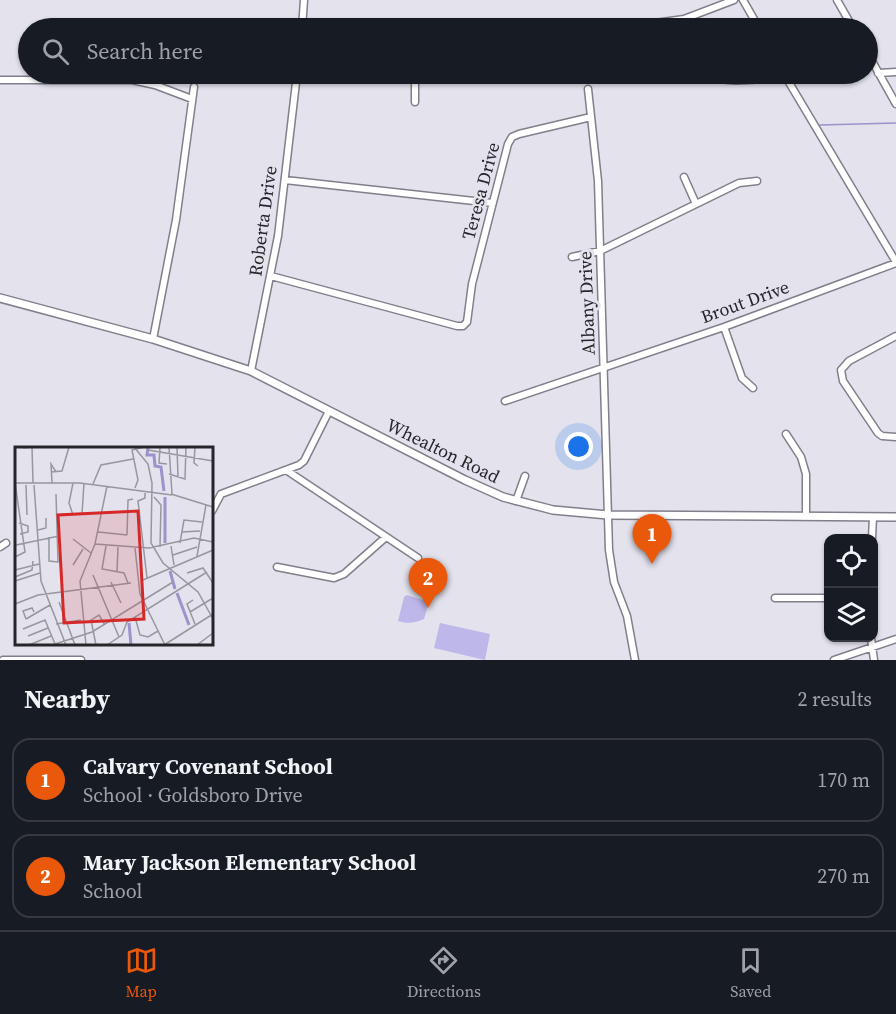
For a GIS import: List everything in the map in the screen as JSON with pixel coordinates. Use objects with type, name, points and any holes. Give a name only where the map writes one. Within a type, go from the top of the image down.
[{"type":"street","points":[[303,18],[304,0]]},
{"type":"street","points":[[687,18],[734,0]]},
{"type":"street","points":[[743,0],[753,18]]},
{"type":"street","points":[[837,0],[847,18]]},
{"type":"street","points":[[896,72],[878,72],[896,104]]},
{"type":"street","points":[[0,80],[18,80]]},
{"type":"street","points":[[150,84],[192,99]]},
{"type":"street","name":"Roberta Drive","points":[[251,371],[271,276],[296,84]]},
{"type":"street","points":[[415,84],[415,102]]},
{"type":"street","points":[[790,84],[896,262]]},
{"type":"street","points":[[153,339],[176,220],[194,87]]},
{"type":"street","name":"Albany Drive","points":[[588,89],[598,182],[610,566],[627,616],[635,660]]},
{"type":"street","name":"Teresa Drive","points":[[271,276],[463,326],[467,322],[472,284],[508,144],[512,137],[591,117]]},
{"type":"street","points":[[684,177],[696,204]]},
{"type":"street","points":[[285,180],[492,204]]},
{"type":"street","points":[[572,257],[600,251],[739,183],[757,180]]},
{"type":"street","name":"Brout Drive","points":[[505,401],[724,327],[896,262]]},
{"type":"street","name":"Whealton Road","points":[[0,298],[153,339],[251,371],[465,480],[516,501],[553,510],[608,515],[896,517]]},
{"type":"street","points":[[724,327],[742,378],[753,388]]},
{"type":"street","points":[[896,336],[844,364],[841,376],[878,433],[882,436],[896,437]]},
{"type":"street","points":[[213,509],[221,494],[286,470],[304,460],[329,411]]},
{"type":"street","points":[[786,434],[801,458],[806,474],[806,516]]},
{"type":"street","points":[[286,470],[418,558]]},
{"type":"street","points":[[516,501],[525,476]]},
{"type":"street","points":[[873,517],[873,534]]},
{"type":"street","points":[[276,567],[334,578],[344,573],[386,537]]},
{"type":"street","points":[[775,598],[824,598]]},
{"type":"street","points":[[834,660],[896,639]]},
{"type":"street","points":[[871,642],[874,660]]},
{"type":"street","points":[[3,660],[81,660]]},
{"type":"shaded area","points":[[407,595],[429,602],[424,619],[411,623],[398,621],[404,597]]},
{"type":"shaded area","points":[[440,623],[490,634],[485,660],[434,648]]},
{"type":"waterway","points":[[820,125],[896,123]]},
{"type":"place","name":"Calvary Covenant School","points":[[652,564]]},
{"type":"place","name":"Mary Jackson Elementary School","points":[[428,608]]}]
